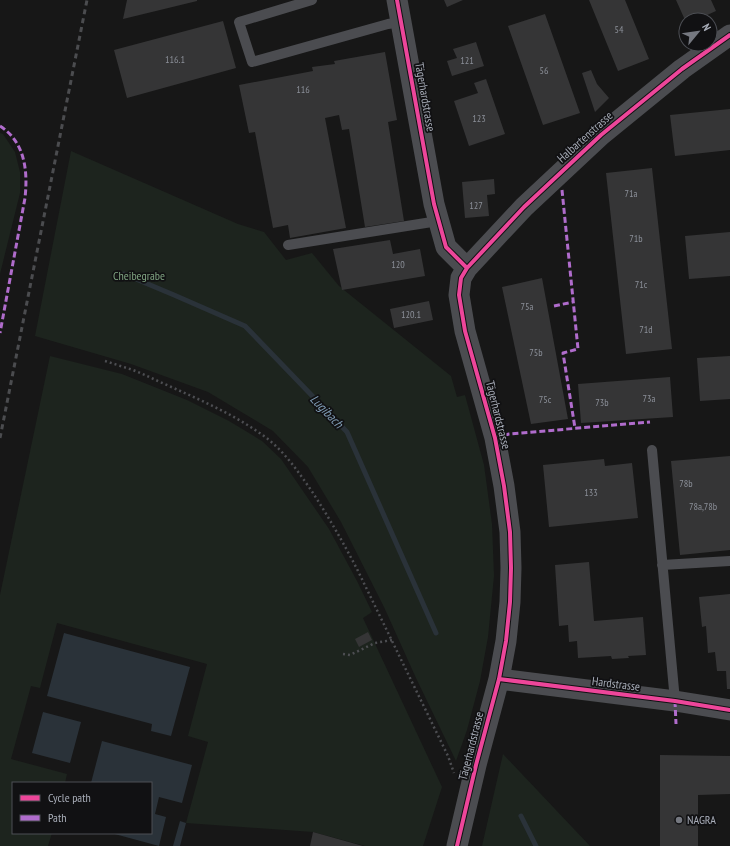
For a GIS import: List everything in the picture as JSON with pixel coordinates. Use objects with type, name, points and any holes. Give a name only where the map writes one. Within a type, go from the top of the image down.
[{"type":"street","name":"Tägerhardstrasse","points":[[397,0],[438,221],[446,247],[467,268],[461,278],[459,295],[465,331],[495,438],[504,486],[510,532],[510,602],[506,641],[499,679],[476,765],[457,846]]},
{"type":"street","name":"Halbartenstrasse","points":[[467,268],[524,207],[601,135],[682,69],[730,36]]},
{"type":"street","name":"Hardstrasse","points":[[499,679],[675,701],[730,710]]},
{"type":"lane","points":[[312,0],[240,22],[252,62],[388,24],[401,22]]},
{"type":"lane","points":[[288,245],[438,221]]},
{"type":"lane","points":[[652,450],[675,701]]},
{"type":"lane","points":[[662,565],[730,561]]},
{"type":"path","points":[[105,361],[139,372],[234,417],[262,434],[281,451],[298,472],[341,538],[448,756],[454,774]]},
{"type":"path","points":[[343,654],[350,655],[375,643],[392,640]]},
{"type":"green space","points":[[0,133],[3,134],[15,152],[20,172],[20,193],[0,274]]},
{"type":"green space","name":"Cheibegrabe","points":[[71,151],[238,224],[264,232],[286,260],[312,253],[339,286],[451,376],[457,397],[465,395],[484,465],[492,524],[494,576],[488,637],[480,681],[467,730],[456,761],[384,607],[341,522],[308,467],[273,431],[208,392],[131,364],[35,336]]},
{"type":"green space","points":[[50,356],[122,374],[187,400],[229,421],[262,441],[281,459],[329,529],[372,612],[363,618],[442,787],[423,846],[365,846],[313,832],[186,823],[208,742],[188,736],[207,664],[57,623],[40,688],[31,686],[11,759],[67,774],[65,782],[12,782],[12,834],[52,834],[48,846],[0,846],[0,595]]},
{"type":"green space","points":[[503,754],[590,846],[482,846]]},
{"type":"shaded area","points":[[64,633],[190,667],[171,736],[151,731],[152,724],[47,696]]},
{"type":"shaded area","points":[[43,712],[81,722],[70,763],[32,753]]},
{"type":"shaded area","points":[[102,741],[192,765],[182,803],[159,797],[155,814],[166,817],[159,846],[115,834],[152,834],[152,782],[91,782]]},
{"type":"shaded area","points":[[180,821],[186,823],[180,846],[173,846]]},
{"type":"building","points":[[127,0],[197,0],[197,1],[123,19]]},
{"type":"building","points":[[444,0],[463,0],[447,7]]},
{"type":"building","points":[[589,0],[625,0],[649,59],[618,71]]},
{"type":"building","points":[[676,0],[711,0],[716,11],[714,12],[681,12]]},
{"type":"building","points":[[545,14],[580,113],[543,125],[508,26]]},
{"type":"building","points":[[223,21],[236,68],[127,98],[114,50]]},
{"type":"building","points":[[476,42],[484,66],[452,76],[447,61],[457,58],[453,49]]},
{"type":"building","points":[[385,52],[397,120],[388,122],[404,221],[365,227],[349,129],[342,130],[339,115],[325,118],[346,228],[290,238],[288,225],[273,228],[255,132],[249,133],[239,85],[313,71],[312,67],[335,64],[334,61]]},
{"type":"building","points":[[591,70],[597,84],[609,98],[595,112],[582,73]]},
{"type":"building","points":[[486,79],[505,134],[469,146],[454,101],[478,93],[474,83]]},
{"type":"building","points":[[730,109],[730,150],[675,156],[670,115]]},
{"type":"building","points":[[652,168],[672,349],[626,354],[606,173]]},
{"type":"building","points":[[494,179],[495,194],[487,195],[489,216],[465,218],[462,182]]},
{"type":"building","points":[[730,232],[730,276],[689,279],[685,236]]},
{"type":"building","points":[[390,240],[393,254],[420,249],[425,276],[342,290],[333,249]]},
{"type":"building","points":[[542,278],[568,419],[531,424],[502,287]]},
{"type":"building","points":[[429,301],[433,320],[394,328],[390,309]]},
{"type":"building","points":[[730,356],[730,399],[700,401],[697,358]]},
{"type":"building","points":[[670,377],[673,417],[581,423],[578,384]]},
{"type":"building","points":[[730,456],[730,550],[680,555],[671,461]]},
{"type":"building","points":[[604,459],[605,466],[632,463],[638,518],[549,527],[543,465]]},
{"type":"building","points":[[589,562],[594,621],[643,617],[646,655],[612,659],[611,656],[578,658],[577,641],[569,642],[568,625],[559,626],[555,565]]},
{"type":"building","points":[[730,594],[730,689],[727,689],[726,671],[717,671],[715,652],[708,653],[706,626],[702,627],[699,597]]},
{"type":"building","points":[[368,632],[372,640],[359,647],[355,639]]},
{"type":"building","name":"NAGRA","points":[[660,755],[730,756],[730,794],[698,795],[698,846],[660,846]]},
{"type":"building","points":[[313,832],[363,846],[310,846]]},
{"type":"waterway","name":"Lugibach","points":[[124,274],[245,326],[347,432],[436,633]]},
{"type":"waterway","name":"Lugibach","points":[[521,816],[536,846]]},
{"type":"railway","points":[[0,438],[87,0]]},
{"type":"marked path","points":[[0,126],[15,140],[20,149],[26,178],[25,198],[0,333]]},
{"type":"marked path","points":[[562,190],[578,349],[563,353],[575,428]]},
{"type":"marked path","points":[[554,306],[573,302]]},
{"type":"marked path","points":[[495,438],[509,434],[650,422]]},
{"type":"marked path","points":[[675,701],[676,724]]},
{"type":"cycle path","points":[[397,0],[434,204],[446,247],[467,268]]},
{"type":"cycle path","points":[[457,846],[476,765],[499,679],[506,641],[510,602],[511,568],[510,532],[504,486],[495,438],[465,331],[459,295],[461,278],[467,268],[524,207],[601,135],[682,69],[730,35]]},
{"type":"cycle path","points":[[499,679],[675,701],[730,710]]},
{"type":"place","name":"NAGRA","points":[[679,820]]}]
